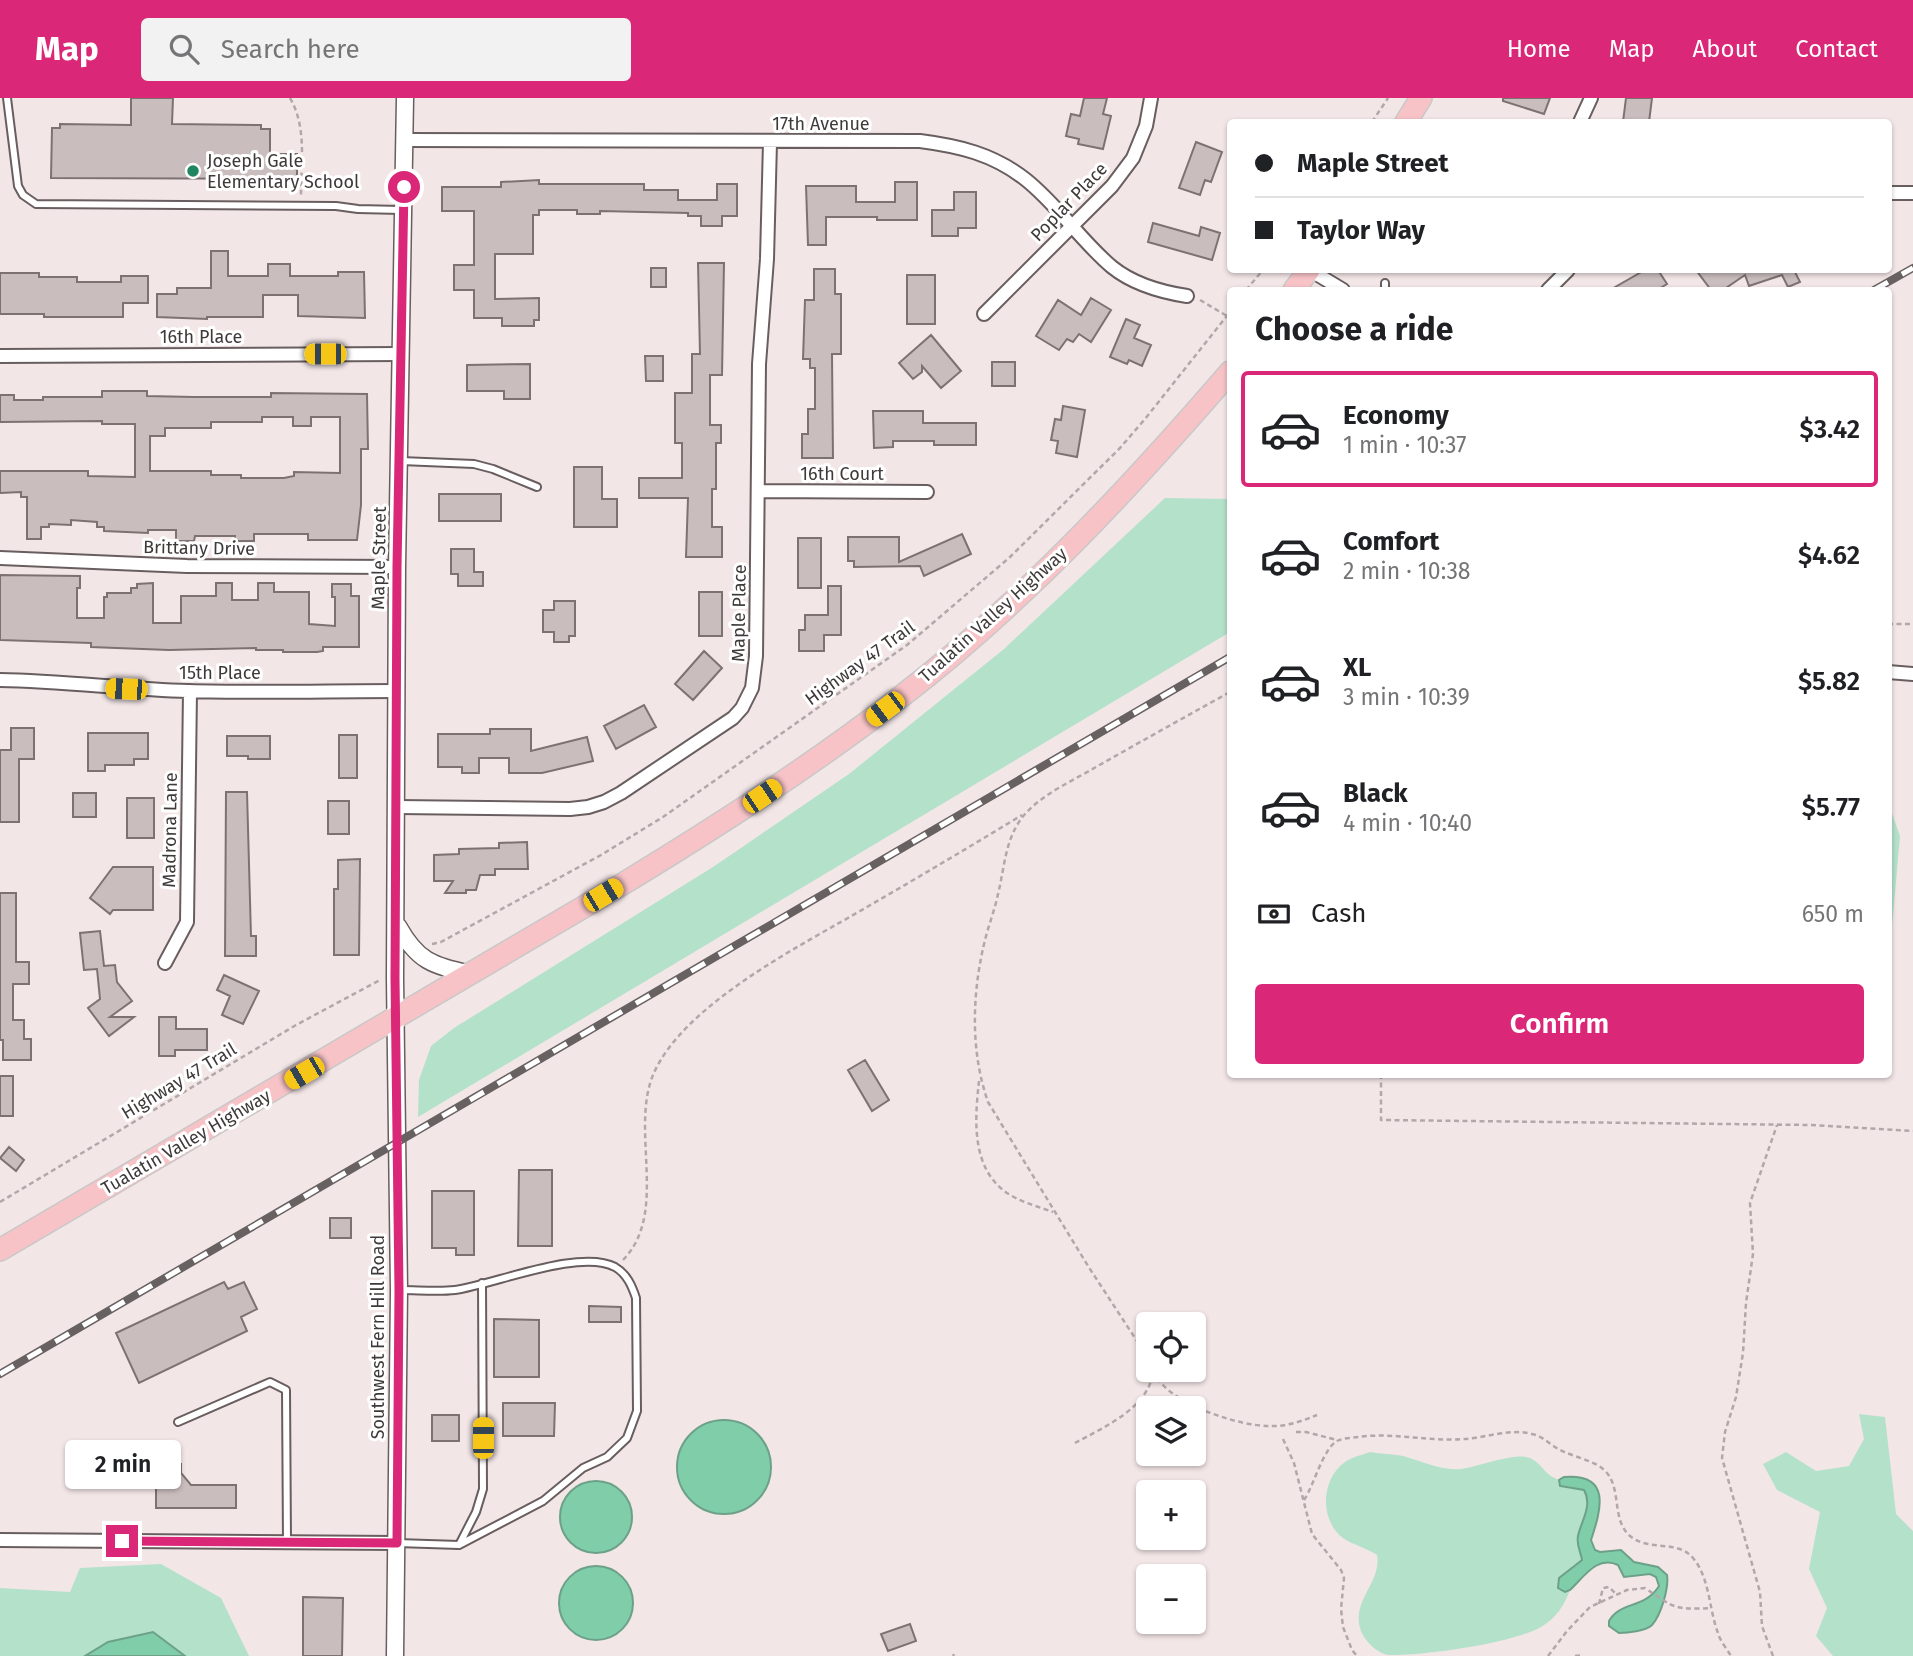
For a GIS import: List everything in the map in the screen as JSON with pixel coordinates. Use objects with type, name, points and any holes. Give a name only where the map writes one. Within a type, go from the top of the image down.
[{"type":"highway","points":[[1408,119],[1421,98]]},
{"type":"highway","name":"Tualatin Valley Highway","points":[[0,1250],[719,825],[900,698],[991,620],[1096,520],[1154,460],[1227,375]]},
{"type":"street","name":"Maple Street","points":[[396,1018],[397,567],[405,98]]},
{"type":"street","name":"Poplar Place","points":[[984,314],[1112,186],[1133,158],[1146,127],[1150,98]]},
{"type":"street","points":[[1581,119],[1591,98]]},
{"type":"street","name":"17th Avenue","points":[[404,140],[920,141],[960,146],[992,159],[1025,179],[1112,267],[1160,291],[1186,296]]},
{"type":"street","name":"Maple Place","points":[[397,807],[588,807],[621,793],[733,718],[747,699],[755,673],[759,364],[767,259],[771,142]]},
{"type":"street","points":[[1892,193],[1913,193]]},
{"type":"street","points":[[1314,273],[1338,287]]},
{"type":"street","points":[[1551,287],[1565,273]]},
{"type":"street","name":"16th Place","points":[[0,356],[402,354]]},
{"type":"street","name":"16th Court","points":[[758,491],[927,492]]},
{"type":"street","name":"Brittany Drive","points":[[0,558],[187,566],[397,567]]},
{"type":"street","points":[[1892,672],[1913,674]]},
{"type":"street","name":"15th Place","points":[[0,680],[190,691],[397,691]]},
{"type":"street","name":"Madrona Lane","points":[[164,963],[187,922],[190,691]]},
{"type":"street","points":[[397,924],[409,947],[417,954],[436,965],[471,974]]},
{"type":"street","name":"Southwest Fern Hill Road","points":[[396,1018],[399,1290],[396,1656]]},
{"type":"street","points":[[0,1541],[397,1543]]},
{"type":"lane","points":[[7,98],[18,186],[23,195],[36,204],[336,206],[403,210]]},
{"type":"lane","points":[[399,461],[474,464],[537,486]]},
{"type":"lane","points":[[397,1543],[459,1545],[543,1501],[583,1468],[607,1457],[627,1438],[637,1411],[636,1298],[625,1275],[615,1268],[603,1263],[565,1263],[455,1290],[399,1290]]},
{"type":"lane","points":[[459,1545],[476,1511],[483,1489],[482,1283]]},
{"type":"lane","points":[[178,1422],[270,1382],[286,1390],[287,1542]]},
{"type":"path","points":[[290,98],[299,113],[301,129],[301,195]]},
{"type":"path","points":[[1374,119],[1388,98]]},
{"type":"path","points":[[1249,287],[1261,273]]},
{"type":"path","points":[[1186,296],[1203,300],[1227,316]]},
{"type":"path","name":"Highway 47 Trail","points":[[432,943],[441,942],[601,855],[663,817],[907,645],[1009,558],[1120,448],[1227,316]]},
{"type":"path","points":[[1892,624],[1913,624]]},
{"type":"path","points":[[615,1268],[630,1253],[643,1229],[647,1103],[651,1080],[660,1060],[704,1013],[753,974],[1025,814],[1054,791],[1227,694]]},
{"type":"path","points":[[1025,814],[1011,834],[978,977],[975,1045],[979,1078],[976,1108],[978,1146],[985,1170],[1002,1189],[1056,1213]]},
{"type":"path","name":"Highway 47 Trail","points":[[0,1202],[296,1026],[371,985]]},
{"type":"path","points":[[979,1078],[988,1102],[1136,1339]]},
{"type":"path","points":[[1381,1078],[1381,1120],[1777,1125],[1913,1131]]},
{"type":"path","points":[[1773,1656],[1762,1626],[1760,1592],[1722,1458],[1725,1432],[1736,1397],[1743,1353],[1753,1254],[1750,1203],[1777,1125]]},
{"type":"path","points":[[1075,1443],[1119,1418],[1142,1398],[1149,1390],[1151,1382]]},
{"type":"path","points":[[1162,1382],[1186,1402],[1232,1420],[1269,1426],[1295,1423],[1317,1415]]},
{"type":"path","points":[[1296,1432],[1339,1440],[1380,1434],[1463,1440],[1519,1433],[1533,1434],[1558,1449],[1600,1466],[1615,1487],[1622,1525],[1629,1535],[1650,1545],[1685,1550],[1701,1571],[1718,1636],[1731,1656]]},
{"type":"path","points":[[1283,1439],[1294,1463],[1312,1534],[1344,1578],[1341,1609],[1343,1627],[1356,1656]]},
{"type":"path","points":[[1304,1500],[1314,1485],[1330,1447],[1339,1440]]},
{"type":"path","points":[[1599,1604],[1603,1588],[1609,1587],[1617,1595]]},
{"type":"path","points":[[1548,1656],[1590,1607],[1639,1587],[1674,1608],[1711,1608]]},
{"type":"path","points":[[1575,1656],[1583,1655]]},
{"type":"shaded area","points":[[1165,498],[1227,499],[1227,634],[418,1117],[419,1080],[431,1046],[454,1028],[713,867],[849,774],[1004,649]]},
{"type":"shaded area","points":[[1892,813],[1900,836],[1892,927]]},
{"type":"shaded area","points":[[1859,1414],[1885,1417],[1896,1514],[1913,1531],[1913,1656],[1833,1656],[1816,1636],[1827,1608],[1809,1569],[1820,1512],[1777,1490],[1763,1464],[1786,1452],[1816,1471],[1849,1466],[1864,1439]]},
{"type":"shaded area","points":[[724,1420],[742,1424],[757,1434],[767,1449],[771,1467],[767,1485],[757,1500],[742,1510],[724,1514],[706,1510],[691,1500],[681,1485],[677,1467],[681,1449],[691,1434],[706,1424]]},
{"type":"shaded area","points":[[1370,1452],[1403,1456],[1454,1469],[1506,1458],[1530,1458],[1559,1480],[1558,1483],[1584,1490],[1587,1505],[1580,1534],[1582,1560],[1572,1566],[1565,1592],[1570,1590],[1555,1616],[1541,1627],[1527,1633],[1466,1648],[1388,1655],[1372,1646],[1361,1631],[1359,1620],[1363,1601],[1375,1574],[1377,1555],[1343,1538],[1335,1530],[1327,1511],[1326,1500],[1327,1489],[1337,1469],[1348,1460]]},
{"type":"shaded area","points":[[1564,1477],[1579,1477],[1590,1481],[1596,1487],[1600,1506],[1591,1540],[1595,1550],[1621,1550],[1634,1562],[1658,1567],[1667,1575],[1666,1594],[1655,1621],[1649,1627],[1619,1633],[1609,1626],[1609,1621],[1619,1610],[1640,1602],[1653,1593],[1659,1586],[1656,1577],[1650,1574],[1624,1577],[1618,1565],[1604,1563],[1591,1569],[1570,1590],[1565,1592],[1558,1588],[1559,1578],[1582,1560],[1578,1539],[1587,1502],[1584,1490],[1560,1486],[1559,1480]]},
{"type":"shaded area","points":[[596,1481],[616,1487],[626,1497],[632,1517],[626,1537],[616,1547],[596,1553],[576,1547],[566,1537],[560,1517],[566,1497],[576,1487]]},
{"type":"shaded area","points":[[161,1564],[221,1598],[249,1656],[0,1656],[0,1588],[70,1592],[80,1568]]},
{"type":"shaded area","points":[[596,1566],[610,1569],[622,1577],[630,1589],[633,1603],[630,1617],[622,1629],[610,1637],[596,1640],[582,1637],[570,1629],[562,1617],[559,1603],[562,1589],[570,1577],[582,1569]]},
{"type":"shaded area","points":[[153,1632],[185,1656],[85,1656],[108,1642]]},
{"type":"building","points":[[131,98],[173,98],[172,124],[261,125],[261,129],[270,129],[270,154],[297,154],[297,179],[51,178],[52,128],[60,128],[60,124],[131,125]]},
{"type":"building","points":[[1084,98],[1107,98],[1103,114],[1111,116],[1103,149],[1078,144],[1079,139],[1066,136],[1071,114],[1080,116]]},
{"type":"building","points":[[1503,98],[1550,98],[1544,114],[1503,101]]},
{"type":"building","points":[[1626,98],[1652,98],[1649,119],[1623,119]]},
{"type":"building","points":[[1196,142],[1222,152],[1211,182],[1205,180],[1200,195],[1179,188]]},
{"type":"building","points":[[539,180],[539,184],[644,184],[644,190],[678,190],[678,200],[717,200],[717,184],[737,184],[737,216],[722,216],[722,226],[701,226],[701,216],[688,216],[688,213],[600,211],[600,214],[577,214],[577,210],[539,210],[539,215],[533,215],[533,254],[495,254],[495,299],[539,298],[539,320],[534,320],[534,326],[502,326],[502,318],[474,318],[474,290],[454,290],[454,265],[474,265],[474,211],[442,211],[442,187],[501,187],[501,182]]},
{"type":"building","points":[[895,182],[917,182],[917,220],[826,217],[826,245],[808,245],[806,186],[856,186],[856,202],[895,202]]},
{"type":"building","points":[[954,192],[976,192],[976,228],[958,228],[958,236],[932,236],[932,210],[954,210]]},
{"type":"building","points":[[1153,223],[1199,236],[1201,227],[1220,233],[1212,260],[1148,242]]},
{"type":"building","points":[[211,251],[228,251],[228,276],[268,276],[268,264],[290,264],[290,276],[338,276],[338,272],[364,272],[365,318],[298,316],[298,295],[263,295],[263,317],[157,317],[157,294],[177,294],[177,288],[211,288]]},
{"type":"building","points":[[698,263],[724,263],[722,375],[710,375],[710,425],[721,425],[721,443],[716,443],[716,489],[712,489],[712,527],[722,527],[722,557],[686,557],[688,498],[639,498],[639,478],[682,478],[682,443],[675,443],[675,393],[692,393],[692,354],[700,354]]},
{"type":"building","points":[[651,268],[666,268],[666,287],[651,287]]},
{"type":"building","points":[[814,269],[835,269],[835,294],[841,294],[841,354],[832,354],[833,458],[802,458],[802,434],[808,434],[808,409],[815,409],[815,368],[810,368],[810,359],[803,359],[805,300],[814,300]]},
{"type":"building","points":[[0,273],[77,277],[77,282],[121,282],[121,276],[148,276],[148,303],[123,303],[123,317],[0,314]]},
{"type":"building","points":[[1640,273],[1660,273],[1667,284],[1662,287],[1615,287]]},
{"type":"building","points":[[1698,273],[1796,273],[1800,282],[1788,287],[1782,275],[1749,286],[1745,275],[1727,287],[1709,287]]},
{"type":"building","points":[[907,275],[935,275],[935,324],[907,324]]},
{"type":"building","points":[[1091,298],[1111,310],[1091,342],[1079,334],[1073,342],[1067,339],[1059,350],[1036,336],[1058,300],[1081,315]]},
{"type":"building","points":[[1126,319],[1140,325],[1134,338],[1151,345],[1142,366],[1129,360],[1127,364],[1110,357]]},
{"type":"building","points":[[931,335],[961,371],[941,388],[922,366],[922,372],[913,379],[899,363]]},
{"type":"building","points":[[645,356],[663,356],[663,381],[646,381]]},
{"type":"building","points":[[992,362],[1015,362],[1015,386],[992,386]]},
{"type":"building","points":[[530,364],[530,399],[504,399],[504,391],[467,391],[467,365]]},
{"type":"building","points":[[102,391],[147,391],[147,396],[194,397],[271,397],[271,393],[367,394],[368,449],[361,449],[361,505],[357,540],[308,540],[308,534],[254,534],[254,541],[235,541],[235,536],[195,536],[194,541],[176,541],[176,530],[148,530],[148,533],[104,531],[104,527],[97,527],[97,522],[71,520],[71,525],[49,524],[49,527],[41,527],[41,539],[27,539],[27,497],[21,497],[21,492],[0,493],[0,471],[88,471],[88,476],[135,477],[135,424],[102,424],[102,421],[0,422],[0,395],[14,395],[14,400],[102,397]],"holes":[[[262,417],[293,417],[293,426],[311,426],[311,417],[340,417],[340,473],[294,472],[294,476],[284,478],[241,478],[241,475],[211,475],[211,471],[150,471],[150,436],[165,436],[165,428],[211,428],[211,422],[262,422]]]},
{"type":"building","points":[[1063,406],[1085,410],[1077,457],[1056,453],[1058,441],[1051,440],[1055,419],[1061,420]]},
{"type":"building","points":[[873,411],[923,411],[923,423],[976,423],[976,445],[893,441],[893,447],[874,448]]},
{"type":"building","points":[[574,467],[602,467],[602,499],[617,499],[617,527],[574,527]]},
{"type":"building","points":[[439,494],[501,494],[501,521],[439,521]]},
{"type":"building","points":[[962,534],[971,554],[924,576],[920,566],[854,567],[854,561],[848,561],[848,537],[899,537],[899,562]]},
{"type":"building","points":[[798,538],[821,538],[821,588],[798,588]]},
{"type":"building","points":[[451,549],[474,549],[474,572],[483,572],[483,586],[458,586],[458,574],[451,574]]},
{"type":"building","points":[[0,575],[80,576],[80,588],[77,588],[77,618],[104,618],[104,597],[107,597],[107,593],[131,593],[131,588],[137,588],[137,584],[153,583],[153,623],[181,623],[181,596],[216,596],[216,583],[232,583],[232,600],[258,600],[258,583],[274,583],[274,592],[309,592],[309,624],[335,626],[332,584],[351,584],[351,596],[359,596],[359,647],[323,647],[323,651],[317,652],[283,652],[256,648],[169,650],[91,647],[91,643],[0,640]]},
{"type":"building","points":[[828,586],[841,586],[841,635],[824,635],[824,651],[799,651],[799,630],[805,630],[805,615],[828,615]]},
{"type":"building","points":[[699,592],[722,592],[722,636],[699,636]]},
{"type":"building","points":[[554,601],[575,601],[575,636],[569,636],[569,642],[554,642],[554,632],[543,632],[543,610],[554,610]]},
{"type":"building","points":[[704,651],[722,668],[693,700],[675,684]]},
{"type":"building","points":[[644,705],[656,727],[616,749],[604,726]]},
{"type":"building","points":[[11,728],[34,728],[34,759],[19,759],[19,822],[0,822],[0,750],[11,750]]},
{"type":"building","points":[[490,729],[531,729],[531,751],[587,737],[593,761],[542,773],[509,773],[509,758],[479,758],[479,773],[462,773],[462,767],[438,767],[438,734],[490,734]]},
{"type":"building","points":[[88,733],[148,733],[148,759],[134,759],[134,765],[105,765],[105,771],[88,771]]},
{"type":"building","points":[[339,735],[357,735],[357,778],[339,778]]},
{"type":"building","points":[[227,736],[270,736],[270,759],[227,756]]},
{"type":"building","points":[[226,792],[247,792],[251,936],[256,936],[256,956],[225,956]]},
{"type":"building","points":[[73,793],[96,793],[96,817],[73,817]]},
{"type":"building","points":[[127,798],[154,798],[154,838],[127,838]]},
{"type":"building","points":[[328,801],[349,801],[349,834],[328,834]]},
{"type":"building","points":[[527,842],[528,869],[495,869],[495,875],[480,875],[476,890],[466,890],[466,893],[445,893],[453,881],[434,881],[434,855],[459,854],[459,849],[499,848],[499,843]]},
{"type":"building","points":[[360,859],[359,955],[334,955],[334,889],[338,889],[338,860]]},
{"type":"building","points":[[113,867],[153,867],[153,910],[113,910],[110,914],[90,898]]},
{"type":"building","points":[[0,893],[16,893],[16,962],[29,962],[29,984],[13,984],[13,1020],[24,1020],[24,1039],[31,1039],[31,1060],[3,1060],[3,1040],[0,1040]]},
{"type":"building","points":[[100,931],[104,966],[115,965],[117,982],[132,1001],[110,1017],[134,1017],[109,1036],[88,1008],[100,999],[97,969],[84,970],[80,933]]},
{"type":"building","points":[[224,975],[259,991],[243,1024],[222,1015],[230,996],[217,990]]},
{"type":"building","points":[[159,1017],[176,1017],[176,1029],[207,1029],[207,1050],[175,1050],[175,1056],[159,1056]]},
{"type":"building","points":[[865,1060],[889,1100],[872,1111],[848,1070]]},
{"type":"building","points":[[0,1076],[13,1076],[13,1116],[0,1116]]},
{"type":"building","points":[[9,1147],[24,1160],[16,1171],[0,1158]]},
{"type":"building","points":[[519,1170],[552,1170],[552,1246],[518,1246]]},
{"type":"building","points":[[432,1191],[474,1191],[474,1255],[456,1255],[456,1248],[432,1248]]},
{"type":"building","points":[[330,1218],[351,1218],[351,1238],[330,1238]]},
{"type":"building","points":[[224,1282],[228,1289],[244,1282],[257,1309],[241,1317],[247,1331],[139,1383],[116,1333]]},
{"type":"building","points":[[589,1306],[621,1307],[621,1322],[589,1322]]},
{"type":"building","points":[[494,1319],[539,1320],[539,1377],[494,1377]]},
{"type":"building","points":[[503,1403],[555,1403],[554,1436],[503,1436]]},
{"type":"building","points":[[432,1415],[459,1415],[459,1441],[432,1441]]},
{"type":"building","points":[[156,1464],[181,1464],[181,1473],[191,1485],[236,1485],[236,1508],[156,1508]]},
{"type":"building","points":[[303,1597],[343,1598],[342,1656],[303,1656]]},
{"type":"building","points":[[910,1624],[916,1641],[888,1651],[881,1634]]},
{"type":"railway","points":[[1879,287],[1913,268]]},
{"type":"railway","points":[[0,1374],[1227,659]]},
{"type":"place","name":"Joseph Gale Elementary School","points":[[193,171]]},
{"type":"route","points":[[122,1541],[397,1543],[397,567],[404,187]]}]
